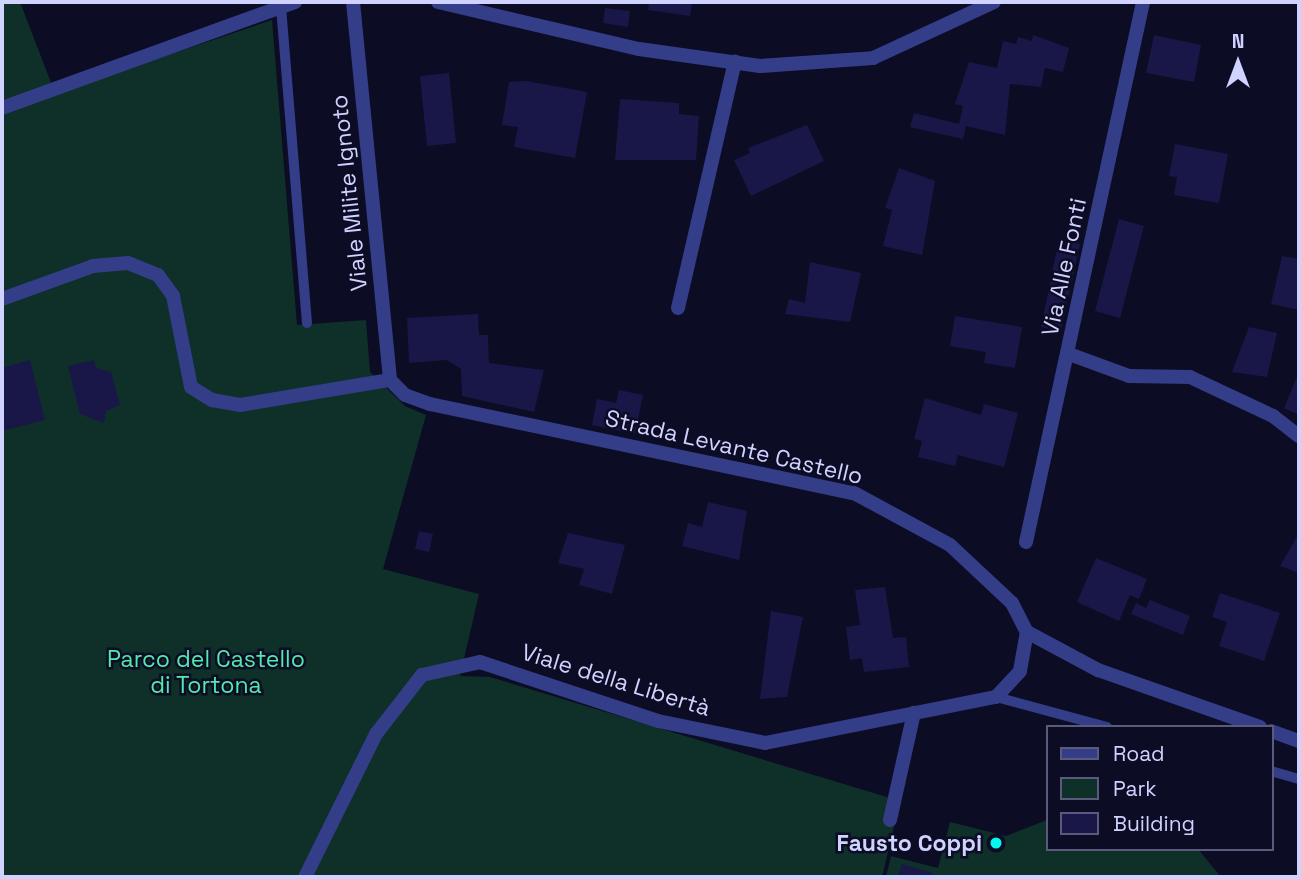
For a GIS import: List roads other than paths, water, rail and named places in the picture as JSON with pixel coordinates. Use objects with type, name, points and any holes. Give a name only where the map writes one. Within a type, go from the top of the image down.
[{"type":"street","points":[[2,108],[295,2]]},
{"type":"street","name":"Viale Milite Ignoto","points":[[353,2],[390,380]]},
{"type":"street","points":[[438,2],[639,49],[736,62],[873,58],[993,2]]},
{"type":"street","name":"Via Alle Fonti","points":[[1026,542],[1069,354],[1143,2]]},
{"type":"street","points":[[678,308],[736,62]]},
{"type":"street","points":[[2,299],[93,266],[128,263],[158,275],[173,296],[191,387],[212,400],[240,405],[390,380]]},
{"type":"street","points":[[1069,354],[1129,376],[1190,377],[1273,416],[1299,436]]},
{"type":"street","name":"Strada Levante Castello","points":[[390,380],[405,395],[430,404],[854,494],[950,545],[1012,603],[1027,632]]},
{"type":"street","points":[[996,697],[1020,671],[1027,632],[1098,670],[1254,725]]},
{"type":"street","name":"Viale della Libertà","points":[[305,877],[376,734],[422,675],[480,662],[658,721],[765,743],[996,697]]},
{"type":"street","points":[[890,820],[914,713]]},
{"type":"street","points":[[1273,732],[1299,741]]},
{"type":"lane","points":[[281,7],[307,323]]},
{"type":"lane","points":[[996,697],[1100,725]]},
{"type":"lane","points":[[1273,772],[1299,779]]},
{"type":"place","name":"Fausto Coppi","points":[[996,843]]},
{"type":"park label","name":"Parco del Castello di Tortona","points":[[206,672]]}]
